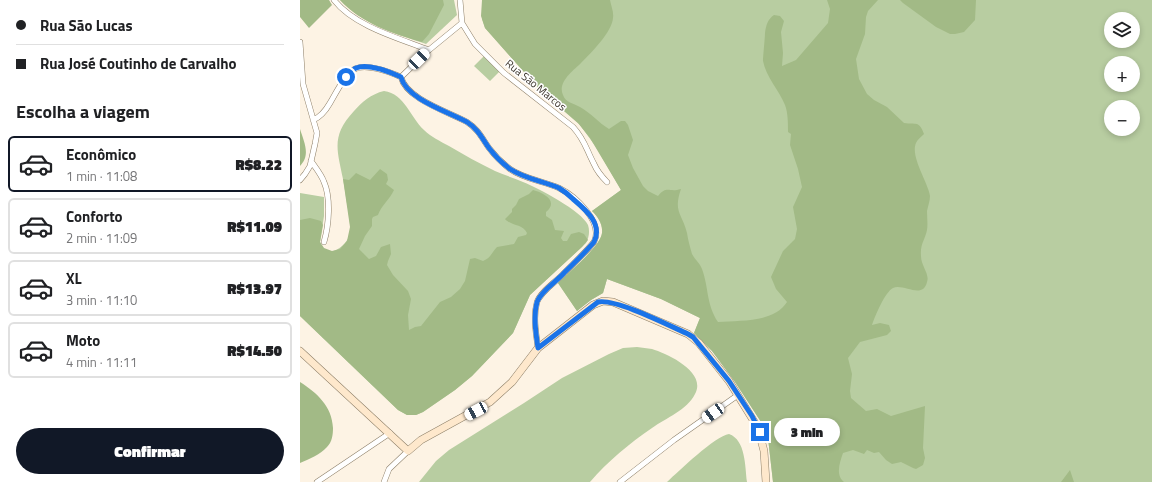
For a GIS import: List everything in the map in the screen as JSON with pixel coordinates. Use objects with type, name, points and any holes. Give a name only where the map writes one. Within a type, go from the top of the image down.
[{"type":"street","points":[[334,0],[348,15],[361,22],[429,50]]},
{"type":"street","name":"Rua São Marcos","points":[[460,0],[462,23],[475,44],[491,61],[573,127],[586,144],[594,164],[607,182]]},
{"type":"street","points":[[401,77],[429,50],[462,23]]},
{"type":"street","points":[[300,42],[303,84],[317,133],[316,144],[309,168],[300,180]]},
{"type":"street","points":[[313,120],[322,115],[346,77],[356,68],[362,67],[376,69],[401,77]]},
{"type":"street","points":[[401,77],[404,86],[414,94],[475,128],[494,155],[510,169],[563,191],[592,217],[596,230],[594,242],[543,293],[538,300],[536,315],[538,348]]},
{"type":"street","points":[[311,160],[324,181],[328,196],[327,233],[324,242]]},
{"type":"street","points":[[304,175],[313,171],[324,181]]},
{"type":"street","points":[[384,482],[389,469],[421,440],[490,402],[512,382],[538,348],[593,304],[600,301],[608,301],[691,335],[713,360],[738,395],[760,432],[764,451],[766,482]]},
{"type":"street","points":[[300,351],[408,451]]},
{"type":"street","points":[[620,482],[668,444],[738,395]]},
{"type":"street","points":[[317,482],[390,433]]},
{"type":"green space","points":[[300,0],[329,0],[332,5],[309,28],[300,17]]},
{"type":"green space","points":[[340,0],[454,0],[457,15],[426,44],[391,32],[369,22],[358,16]]},
{"type":"green space","points":[[340,0],[443,0],[444,5],[429,34],[422,42],[378,27],[348,8]]},
{"type":"green space","points":[[482,0],[1152,0],[1152,482],[773,482],[768,438],[763,425],[735,382],[712,351],[694,333],[700,318],[661,299],[607,279],[603,293],[577,311],[558,283],[590,252],[600,238],[602,233],[601,224],[592,211],[621,190],[596,147],[580,125],[541,91],[485,28],[482,19]]},
{"type":"green space","points":[[482,0],[610,0],[613,11],[612,24],[605,36],[595,48],[564,81],[562,90],[564,98],[584,109],[609,129],[621,121],[625,121],[628,125],[633,140],[628,155],[643,186],[648,191],[658,196],[666,190],[681,189],[678,203],[679,212],[685,226],[692,254],[702,269],[711,309],[718,322],[765,317],[774,314],[787,302],[776,289],[771,277],[783,251],[795,239],[797,229],[793,207],[802,187],[790,145],[791,134],[788,132],[786,108],[767,73],[763,61],[765,33],[768,22],[774,15],[780,16],[784,21],[781,32],[783,53],[782,66],[796,60],[828,23],[830,9],[827,0],[878,0],[868,11],[866,17],[865,34],[856,59],[859,79],[867,94],[874,100],[887,107],[904,123],[919,125],[924,134],[917,142],[915,155],[930,196],[927,211],[927,230],[921,252],[921,260],[928,279],[925,287],[921,290],[897,287],[890,290],[887,294],[872,325],[880,323],[889,325],[891,331],[887,335],[860,342],[848,358],[852,374],[850,391],[851,398],[866,411],[877,409],[891,416],[925,406],[923,448],[925,458],[923,465],[916,469],[901,462],[892,464],[879,452],[874,453],[867,450],[864,454],[853,450],[843,453],[841,460],[839,472],[841,479],[844,482],[773,482],[768,438],[763,425],[735,382],[712,351],[694,333],[700,318],[661,299],[607,279],[603,293],[577,311],[558,283],[590,252],[600,238],[602,233],[601,224],[592,211],[621,190],[590,138],[578,123],[541,91],[485,28],[481,16]]},
{"type":"green space","points":[[900,0],[976,0],[975,20],[964,32],[950,34],[936,27]]},
{"type":"green space","points":[[484,56],[500,71],[490,81],[474,66]]},
{"type":"green space","points":[[384,91],[391,93],[402,101],[419,125],[433,137],[489,168],[530,185],[559,200],[584,219],[589,230],[586,243],[530,295],[513,333],[472,376],[455,390],[423,412],[416,415],[407,415],[398,410],[300,316],[300,193],[324,197],[324,216],[320,242],[323,248],[327,251],[336,250],[341,247],[348,239],[350,228],[338,151],[339,136],[347,120],[360,104],[371,96]]},
{"type":"green space","points":[[300,129],[306,148],[306,153],[300,166]]},
{"type":"green space","points":[[380,169],[387,174],[388,180],[386,184],[394,190],[378,215],[373,217],[372,226],[359,249],[369,259],[376,256],[381,247],[390,244],[391,254],[387,265],[393,275],[408,291],[411,299],[408,315],[409,330],[421,326],[440,302],[451,297],[460,289],[465,281],[470,259],[475,258],[483,261],[486,260],[497,247],[514,244],[518,237],[526,235],[527,233],[523,228],[510,223],[505,219],[512,212],[512,209],[519,199],[529,194],[533,190],[542,193],[550,201],[550,208],[546,212],[546,216],[552,220],[555,230],[564,231],[561,238],[563,241],[567,241],[571,234],[579,232],[584,234],[588,240],[530,295],[513,333],[472,376],[455,390],[423,412],[416,415],[407,415],[398,410],[300,316],[300,220],[310,218],[321,221],[323,225],[320,242],[324,248],[332,251],[340,249],[347,241],[350,227],[343,179],[349,180],[356,173],[370,180]]},
{"type":"green space","points":[[637,347],[659,351],[684,365],[696,378],[697,386],[695,394],[687,405],[644,434],[620,453],[590,482],[419,482],[436,461],[449,450],[562,378],[623,348]]},
{"type":"green space","points":[[300,382],[318,396],[327,407],[332,420],[333,433],[330,443],[324,450],[318,455],[300,463]]},
{"type":"green space","points":[[729,434],[735,437],[742,448],[747,482],[667,482],[706,447],[723,436]]},
{"type":"green space","points":[[1070,470],[1074,482],[1061,482]]},
{"type":"route","points":[[346,77],[350,72],[359,67],[382,70],[401,77],[404,86],[414,94],[475,128],[497,159],[510,169],[519,174],[559,188],[586,210],[592,217],[596,230],[594,242],[543,293],[538,300],[536,306],[536,334],[538,348],[593,304],[603,301],[613,302],[693,337],[729,381],[752,416],[760,432]]}]
